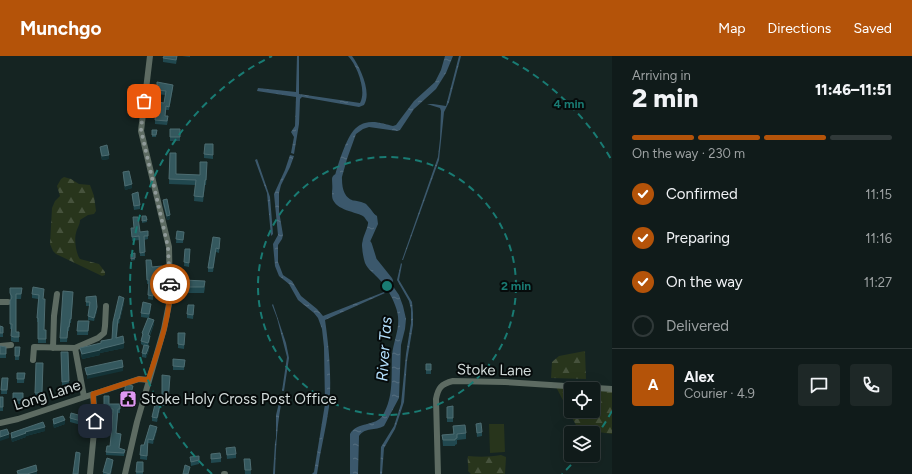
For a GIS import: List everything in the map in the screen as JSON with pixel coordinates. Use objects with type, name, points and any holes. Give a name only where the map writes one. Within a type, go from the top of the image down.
[{"type":"street","points":[[125,474],[148,380],[164,329],[170,299],[168,247],[141,130],[150,56]]},
{"type":"street","points":[[53,348],[55,297]]},
{"type":"street","points":[[0,302],[8,302]]},
{"type":"street","points":[[33,360],[34,347],[75,348],[98,338],[104,333],[106,307],[113,309]]},
{"type":"street","points":[[0,346],[11,345]]},
{"type":"street","points":[[75,348],[84,397]]},
{"type":"street","name":"Long Lane","points":[[0,423],[18,419],[139,379],[148,380]]},
{"type":"street","name":"Stoke Lane","points":[[438,474],[436,399],[438,390],[446,383],[505,382],[612,389]]},
{"type":"street","points":[[90,474],[95,421],[93,394]]},
{"type":"green space","points":[[64,177],[79,184],[90,185],[94,196],[96,211],[94,214],[88,215],[80,220],[75,236],[77,254],[80,259],[99,264],[105,272],[105,275],[102,276],[56,254],[50,244],[52,208],[55,201],[60,196],[57,186]]},
{"type":"green space","points":[[585,351],[586,379],[551,378],[552,362],[559,356]]},
{"type":"green space","points":[[555,385],[564,386],[564,402]]},
{"type":"green space","points":[[600,389],[612,390],[612,434],[600,432],[600,426],[576,426],[572,418],[600,418]]},
{"type":"green space","points":[[489,424],[504,424],[505,452],[490,453]]},
{"type":"green space","points":[[501,455],[506,457],[505,474],[471,474],[468,471],[468,456],[484,457]]},
{"type":"water","points":[[297,56],[299,56],[299,94],[360,103],[362,98],[362,85],[355,65],[348,56],[352,56],[358,66],[364,80],[367,93],[364,105],[359,107],[302,97],[300,99],[299,124],[294,154],[291,153],[294,137],[291,132],[295,126],[296,97],[257,91],[258,88],[296,92]]},
{"type":"water","points":[[445,56],[453,56],[446,73],[436,89],[414,109],[400,130],[397,131],[369,127],[356,134],[338,191],[339,198],[341,200],[368,210],[377,216],[378,224],[369,244],[370,255],[374,264],[383,272],[399,295],[406,319],[401,345],[399,398],[384,426],[364,431],[359,436],[358,474],[350,474],[350,434],[357,427],[380,419],[387,408],[391,386],[392,355],[398,318],[392,298],[384,285],[365,263],[362,245],[368,219],[336,204],[332,195],[335,177],[348,139],[354,130],[361,124],[368,122],[393,126],[396,125],[414,101],[435,82],[441,70]]},
{"type":"water","points":[[459,56],[461,56],[449,102],[444,112],[439,160],[402,260],[438,157],[441,111],[440,108],[427,104],[446,106]]},
{"type":"water","points":[[290,155],[294,156],[279,193],[279,211],[283,235],[278,245],[278,262],[283,275],[292,281],[301,296],[323,316],[384,292],[385,293],[325,320],[330,363],[330,396],[317,474],[312,474],[314,472],[325,404],[324,347],[322,329],[318,318],[314,313],[298,300],[289,284],[279,276],[275,266],[273,244],[278,235],[274,194]]},
{"type":"water","points":[[257,159],[270,197],[273,234],[271,236],[267,193],[255,160]]},
{"type":"water","points":[[401,263],[399,280],[412,302],[413,325],[407,361],[404,402],[395,429],[384,448],[382,474],[380,474],[381,447],[394,426],[401,404],[411,323],[411,309],[409,301],[397,280]]},
{"type":"water","points":[[273,304],[286,343],[289,358],[284,391],[282,391],[287,357],[277,318],[272,305]]},
{"type":"water","points":[[281,395],[283,395],[278,424],[275,474],[273,474],[276,415]]},
{"type":"building","points":[[164,56],[177,56],[176,60],[163,58]]},
{"type":"building","points":[[157,82],[173,85],[169,107],[166,106],[165,116],[168,116],[167,121],[155,120],[157,102],[164,103],[166,91],[157,90]]},
{"type":"building","points":[[170,129],[180,129],[180,137],[170,137]]},
{"type":"building","points":[[152,130],[157,130],[156,135],[152,135]]},
{"type":"building","points":[[205,144],[213,144],[213,155],[204,154]]},
{"type":"building","points":[[107,145],[109,155],[102,156],[100,147]]},
{"type":"building","points":[[170,153],[176,153],[176,174],[200,175],[200,162],[207,162],[203,197],[194,196],[196,180],[169,179]]},
{"type":"building","points":[[129,171],[132,184],[125,186],[123,172]]},
{"type":"building","points":[[138,192],[140,205],[134,206],[132,194]]},
{"type":"building","points":[[167,199],[170,215],[167,216],[163,200]]},
{"type":"building","points":[[142,216],[146,216],[147,220],[142,221]]},
{"type":"building","points":[[133,217],[138,217],[140,232],[148,231],[148,236],[144,236],[145,252],[140,253],[139,236],[132,237],[131,228],[134,228]]},
{"type":"building","points":[[177,231],[184,232],[183,240],[176,239]]},
{"type":"building","points":[[213,237],[220,238],[219,249],[216,248],[213,268],[208,268]]},
{"type":"building","points":[[185,249],[190,249],[189,263],[184,262]]},
{"type":"building","points":[[135,253],[135,258],[131,259],[131,254]]},
{"type":"building","points":[[146,260],[151,260],[152,267],[162,266],[163,271],[155,271],[156,280],[154,280],[153,296],[148,295],[149,280],[147,280]]},
{"type":"building","points":[[183,280],[205,281],[204,287],[182,287]]},
{"type":"building","points":[[33,287],[44,289],[44,330],[46,330],[46,339],[38,339],[37,318],[39,295],[32,294]]},
{"type":"building","points":[[10,288],[22,288],[21,294],[16,294],[16,332],[19,332],[19,337],[11,336],[12,324],[10,324],[10,301],[12,297]]},
{"type":"building","points":[[63,291],[73,292],[71,319],[68,327],[67,338],[60,338]]},
{"type":"building","points":[[96,296],[97,307],[94,318],[88,316],[90,302],[86,302],[86,297]]},
{"type":"building","points":[[119,296],[124,298],[118,319],[116,338],[123,336],[124,343],[82,354],[80,348],[112,339],[113,322]]},
{"type":"building","points":[[143,302],[151,304],[149,314],[141,313]]},
{"type":"building","points":[[188,305],[194,305],[193,315],[187,314]]},
{"type":"building","points":[[148,318],[154,320],[148,335],[150,336],[148,343],[141,341],[142,333]]},
{"type":"building","points":[[78,321],[89,321],[88,331],[77,331]]},
{"type":"building","points":[[0,326],[3,327],[3,333],[0,333]]},
{"type":"building","points":[[178,333],[185,333],[184,345],[178,344]]},
{"type":"building","points":[[144,345],[149,346],[146,354],[142,353]]},
{"type":"building","points":[[0,346],[6,347],[6,354],[0,354]]},
{"type":"building","points":[[15,347],[20,347],[19,356],[15,356]]},
{"type":"building","points":[[61,352],[68,352],[69,381],[62,382]]},
{"type":"building","points":[[173,359],[185,360],[184,367],[173,366]]},
{"type":"building","points":[[122,360],[123,367],[87,375],[85,368]]},
{"type":"building","points":[[36,363],[43,363],[42,393],[35,393]]},
{"type":"building","points":[[426,364],[431,364],[431,370],[426,370]]},
{"type":"building","points":[[17,373],[25,373],[24,379],[17,379]]},
{"type":"building","points":[[162,375],[170,376],[168,402],[162,402]]},
{"type":"building","points":[[2,378],[8,378],[7,390],[1,390]]},
{"type":"building","points":[[126,384],[133,386],[130,397],[125,396],[126,394],[124,393]]},
{"type":"building","points":[[13,393],[23,393],[23,400],[13,400]]},
{"type":"building","points":[[104,396],[109,396],[109,404],[120,404],[120,409],[118,409],[116,433],[121,434],[119,448],[125,450],[124,453],[106,452],[107,446],[110,446],[113,409],[104,409]]},
{"type":"building","points":[[0,397],[3,397],[3,407],[0,407]]},
{"type":"building","points":[[155,404],[160,405],[157,418],[152,417]]},
{"type":"building","points":[[453,406],[453,418],[447,418],[447,407]]},
{"type":"building","points":[[71,413],[82,416],[81,421],[70,418]]},
{"type":"building","points":[[63,416],[65,420],[54,424],[53,419]]},
{"type":"building","points":[[43,422],[45,427],[25,432],[26,433],[12,438],[11,433]]},
{"type":"building","points":[[481,423],[482,432],[477,433],[476,424]]},
{"type":"building","points":[[150,425],[157,427],[153,440],[148,439],[147,456],[140,455],[141,445],[144,445]]},
{"type":"building","points":[[465,425],[466,433],[457,434],[457,438],[455,440],[443,440],[442,435],[454,434],[453,426]]},
{"type":"building","points":[[7,429],[9,434],[0,437],[0,431]]},
{"type":"building","points":[[235,447],[236,454],[227,455],[226,448]]},
{"type":"building","points":[[76,452],[80,453],[78,474],[73,474]]},
{"type":"building","points":[[220,453],[221,458],[211,459],[211,454]]},
{"type":"building","points":[[199,456],[199,460],[191,462],[190,457]]},
{"type":"building","points":[[107,458],[113,460],[110,474],[103,472]]},
{"type":"building","points":[[244,459],[250,459],[251,470],[245,470]]},
{"type":"building","points":[[137,462],[143,462],[143,472],[136,472]]},
{"type":"building","points":[[36,465],[37,471],[27,474],[18,474],[17,471]]},
{"type":"building","points":[[185,465],[190,467],[188,474],[183,474]]},
{"type":"waterway","name":"River Tas","points":[[337,179],[338,191],[341,198],[351,205],[363,208],[371,218]]},
{"type":"waterway","name":"River Tas","points":[[367,245],[372,261],[388,281]]},
{"type":"way so far","points":[[144,101],[141,130],[168,247],[170,284]]},
{"type":"place","name":"Stoke Holy Cross Post Office","points":[[128,399]]},
{"type":"route","points":[[95,421],[93,394],[139,379],[148,380],[164,329],[170,299],[170,284]]}]
